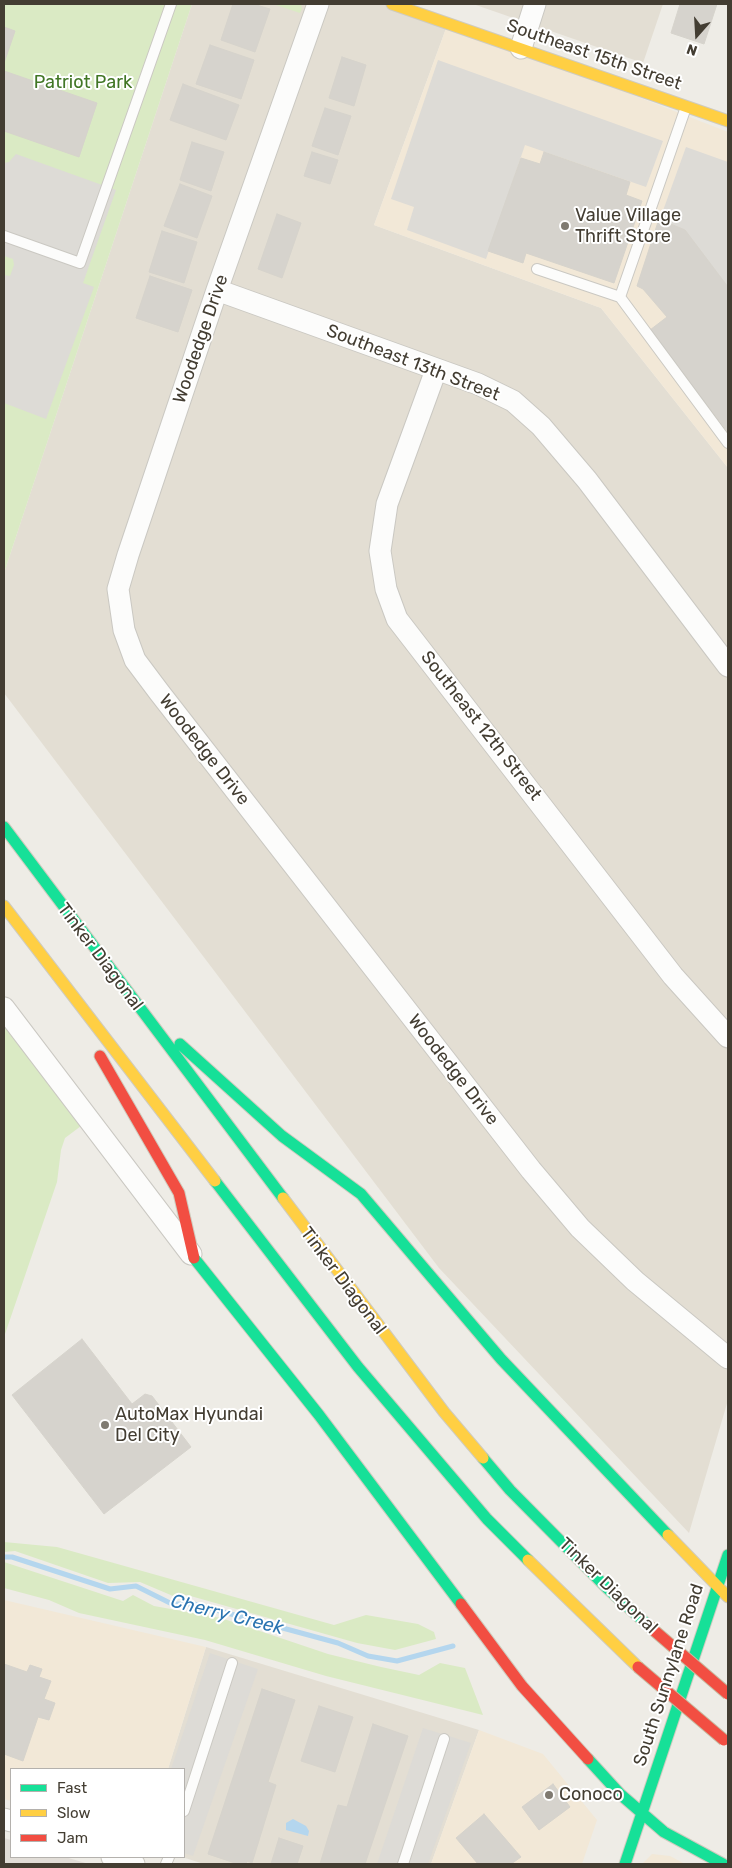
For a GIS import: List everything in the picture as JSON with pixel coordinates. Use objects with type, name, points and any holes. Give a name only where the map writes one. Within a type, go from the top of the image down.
[{"type":"main road","name":"Southeast 15th Street","points":[[392,4],[728,121]]},
{"type":"main road","name":"Tinker Diagonal","points":[[4,827],[444,1412],[510,1490],[607,1588],[728,1694]]},
{"type":"main road","points":[[4,906],[358,1366],[412,1433],[487,1519],[638,1668],[726,1741]]},
{"type":"main road","points":[[44,960],[175,1185],[194,1258],[314,1409],[522,1686],[620,1794],[664,1832],[723,1864]]},
{"type":"main road","points":[[135,1003],[282,1136],[362,1194],[500,1359],[716,1586],[728,1596]]},
{"type":"main road","name":"South Sunnylane Road","points":[[625,1864],[712,1605],[716,1586],[728,1555]]},
{"type":"street","name":"Woodedge Drive","points":[[318,4],[217,290],[128,555],[118,590],[124,630],[135,660],[531,1170],[580,1228],[635,1281],[728,1358]]},
{"type":"street","points":[[521,48],[535,4]]},
{"type":"street","name":"Southeast 13th Street","points":[[217,290],[478,384],[513,401],[541,426],[587,480],[728,666]]},
{"type":"street","name":"Southeast 12th Street","points":[[436,370],[387,504],[380,551],[386,590],[397,619],[673,976],[728,1037]]},
{"type":"street","points":[[4,1008],[194,1258]]},
{"type":"street","points":[[115,1858],[134,1864]]},
{"type":"lane","points":[[4,236],[80,263],[171,4]]},
{"type":"lane","points":[[620,297],[686,106]]},
{"type":"lane","points":[[537,269],[620,297],[728,442]]},
{"type":"lane","points":[[185,1808],[232,1663]]},
{"type":"lane","points":[[403,1864],[444,1739]]},
{"type":"shaded area","points":[[192,4],[394,4],[448,23],[374,225],[601,308],[728,468],[728,1400],[689,1533],[439,1268],[4,693],[4,573]]},
{"type":"shaded area","points":[[473,4],[663,4],[643,63]]},
{"type":"shaded area","points":[[448,23],[728,132],[728,468],[601,308],[374,225]]},
{"type":"shaded area","points":[[438,60],[663,141],[646,187],[525,145],[486,259],[407,230],[414,207],[391,199]]},
{"type":"shaded area","points":[[686,147],[728,162],[728,287],[685,230],[660,219]]},
{"type":"shaded area","points":[[16,154],[116,190],[83,283],[94,287],[46,419],[4,403],[4,275],[10,276],[14,265],[13,259],[4,256],[4,163],[9,162]]},
{"type":"shaded area","points":[[4,1600],[206,1647],[168,1768],[10,1768],[10,1801],[4,1799]]},
{"type":"shaded area","points":[[206,1647],[479,1730],[431,1864],[204,1864],[185,1858],[185,1768],[168,1768]]},
{"type":"shaded area","points":[[210,1653],[258,1669],[193,1856],[185,1853],[185,1768],[171,1768]]},
{"type":"shaded area","points":[[423,1728],[471,1743],[428,1864],[377,1864]]},
{"type":"shaded area","points":[[479,1730],[543,1754],[597,1820],[582,1864],[431,1864]]},
{"type":"shaded area","points":[[4,1838],[10,1840],[10,1858],[68,1858],[89,1864],[4,1864]]},
{"type":"shaded area","points":[[652,1854],[670,1856],[685,1864],[642,1864]]},
{"type":"green space","name":"Patriot Park","points":[[4,4],[192,4],[4,573]]},
{"type":"green space","points":[[273,4],[301,4],[302,9],[300,13]]},
{"type":"green space","points":[[4,1024],[81,1126],[65,1138],[61,1150],[57,1182],[4,1337]]},
{"type":"green space","points":[[4,1542],[57,1547],[334,1625],[366,1615],[418,1624],[434,1632],[436,1639],[395,1650],[357,1643],[187,1595],[173,1596],[140,1582],[108,1583],[15,1551],[4,1552]]},
{"type":"green space","points":[[4,1562],[123,1601],[133,1595],[154,1606],[221,1618],[328,1654],[381,1667],[419,1675],[440,1663],[465,1668],[483,1715],[326,1676],[205,1640],[79,1613],[49,1600],[4,1588]]},
{"type":"water","points":[[293,1819],[306,1826],[309,1831],[308,1836],[286,1830],[286,1823]]},
{"type":"building","points":[[233,4],[253,4],[270,9],[255,52],[221,40]]},
{"type":"building","points":[[680,4],[717,4],[704,44],[671,33]]},
{"type":"building","points":[[4,27],[15,31],[4,63]]},
{"type":"building","points":[[210,45],[254,60],[241,99],[196,84]]},
{"type":"building","points":[[342,57],[366,65],[354,106],[329,98]]},
{"type":"building","points":[[4,71],[97,103],[79,157],[4,131]]},
{"type":"building","points":[[183,84],[239,105],[226,140],[170,120]]},
{"type":"building","points":[[325,108],[351,116],[338,155],[312,146]]},
{"type":"building","points":[[192,142],[224,152],[211,191],[180,180]]},
{"type":"building","points":[[312,152],[338,160],[330,184],[304,176]]},
{"type":"building","name":"Value Village Thrift Store","points":[[544,152],[630,182],[626,195],[642,201],[614,283],[526,253],[523,263],[488,251],[521,158],[540,164]]},
{"type":"building","points":[[180,184],[212,196],[197,238],[164,226]]},
{"type":"building","points":[[277,214],[301,223],[282,278],[258,269]]},
{"type":"building","points":[[659,219],[685,230],[728,287],[728,432],[650,330],[667,317],[643,289],[637,286]]},
{"type":"building","points":[[162,231],[197,242],[184,283],[149,272]]},
{"type":"building","points":[[150,276],[192,290],[178,332],[136,318]]},
{"type":"building","name":"AutoMax Hyundai Del City","points":[[82,1339],[132,1404],[145,1394],[152,1396],[191,1447],[104,1514],[12,1395]]},
{"type":"building","points":[[4,1664],[27,1672],[30,1665],[42,1669],[39,1677],[51,1681],[44,1699],[55,1703],[49,1720],[38,1717],[23,1761],[4,1754]]},
{"type":"building","points":[[262,1689],[295,1700],[268,1782],[276,1785],[252,1863],[247,1861],[246,1864],[238,1864],[208,1854]]},
{"type":"building","points":[[319,1706],[353,1717],[335,1772],[301,1761]]},
{"type":"building","points":[[373,1724],[408,1736],[365,1864],[320,1864],[338,1805],[347,1807]]},
{"type":"building","name":"Conoco","points":[[553,1784],[570,1807],[539,1830],[522,1807]]},
{"type":"building","points":[[484,1814],[521,1857],[511,1864],[478,1864],[456,1838]]},
{"type":"building","points":[[279,1838],[303,1846],[297,1864],[271,1864]]},
{"type":"waterway","name":"Cherry Creek","points":[[4,1557],[12,1557],[110,1589],[136,1586],[172,1604],[194,1604],[338,1643],[368,1656],[397,1661],[453,1646]]},
{"type":"traffic: fast","points":[[4,827],[283,1198]]},
{"type":"traffic: fast","points":[[180,1044],[282,1136],[361,1194]]},
{"type":"traffic: fast","points":[[215,1181],[358,1367],[487,1519],[528,1560]]},
{"type":"traffic: fast","points":[[361,1194],[501,1359],[668,1535]]},
{"type":"traffic: fast","points":[[194,1258],[319,1415],[461,1604]]},
{"type":"traffic: fast","points":[[483,1458],[510,1490],[607,1588],[650,1627]]},
{"type":"traffic: fast","points":[[625,1864],[728,1555]]},
{"type":"traffic: fast","points":[[588,1759],[620,1794],[664,1832],[723,1864]]},
{"type":"traffic: slow","points":[[392,4],[728,121]]},
{"type":"traffic: slow","points":[[4,906],[215,1181]]},
{"type":"traffic: slow","points":[[283,1198],[444,1412],[483,1458]]},
{"type":"traffic: slow","points":[[668,1535],[728,1597]]},
{"type":"traffic: slow","points":[[528,1560],[638,1667]]},
{"type":"traffic: jam","points":[[100,1056],[179,1193],[194,1258]]},
{"type":"traffic: jam","points":[[461,1604],[522,1686],[588,1759]]},
{"type":"traffic: jam","points":[[650,1627],[728,1694]]},
{"type":"traffic: jam","points":[[638,1667],[724,1740]]},
{"type":"place","name":"Value Village Thrift Store","points":[[565,226]]},
{"type":"place","name":"AutoMax Hyundai Del City","points":[[105,1425]]},
{"type":"place","name":"Conoco","points":[[549,1795]]}]
